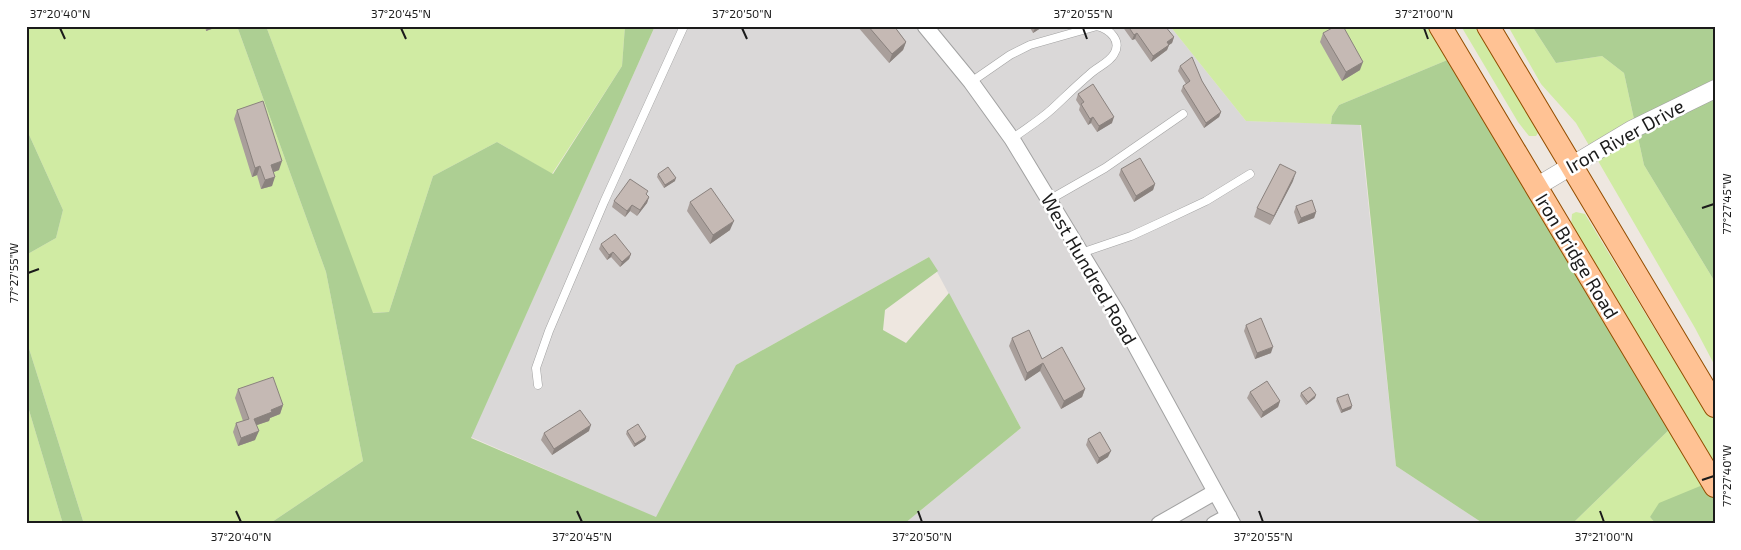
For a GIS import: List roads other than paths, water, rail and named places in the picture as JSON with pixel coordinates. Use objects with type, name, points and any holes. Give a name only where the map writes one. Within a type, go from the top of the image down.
[{"type":"main road","name":"Iron Bridge Road","points":[[1440,26],[1715,486]]},
{"type":"main road","points":[[1488,26],[1715,406]]},
{"type":"street","name":"West Hundred Road","points":[[925,26],[971,82],[1012,139],[1117,313],[1231,520]]},
{"type":"street","name":"Iron River Drive","points":[[1536,187],[1642,124],[1715,88]]},
{"type":"street","points":[[1159,524],[1215,492]]},
{"type":"street","points":[[1214,524],[1231,520]]},
{"type":"lane","points":[[538,385],[536,368],[549,331],[604,202],[684,26]]},
{"type":"lane","points":[[971,82],[1010,55],[1030,45],[1097,26],[1105,28],[1112,34],[1116,41],[1114,54],[1109,60],[1091,73],[1052,109],[1012,139]]},
{"type":"lane","points":[[1049,200],[1105,168],[1183,114]]},
{"type":"lane","points":[[1081,253],[1131,236],[1155,225],[1206,200],[1250,174]]}]
